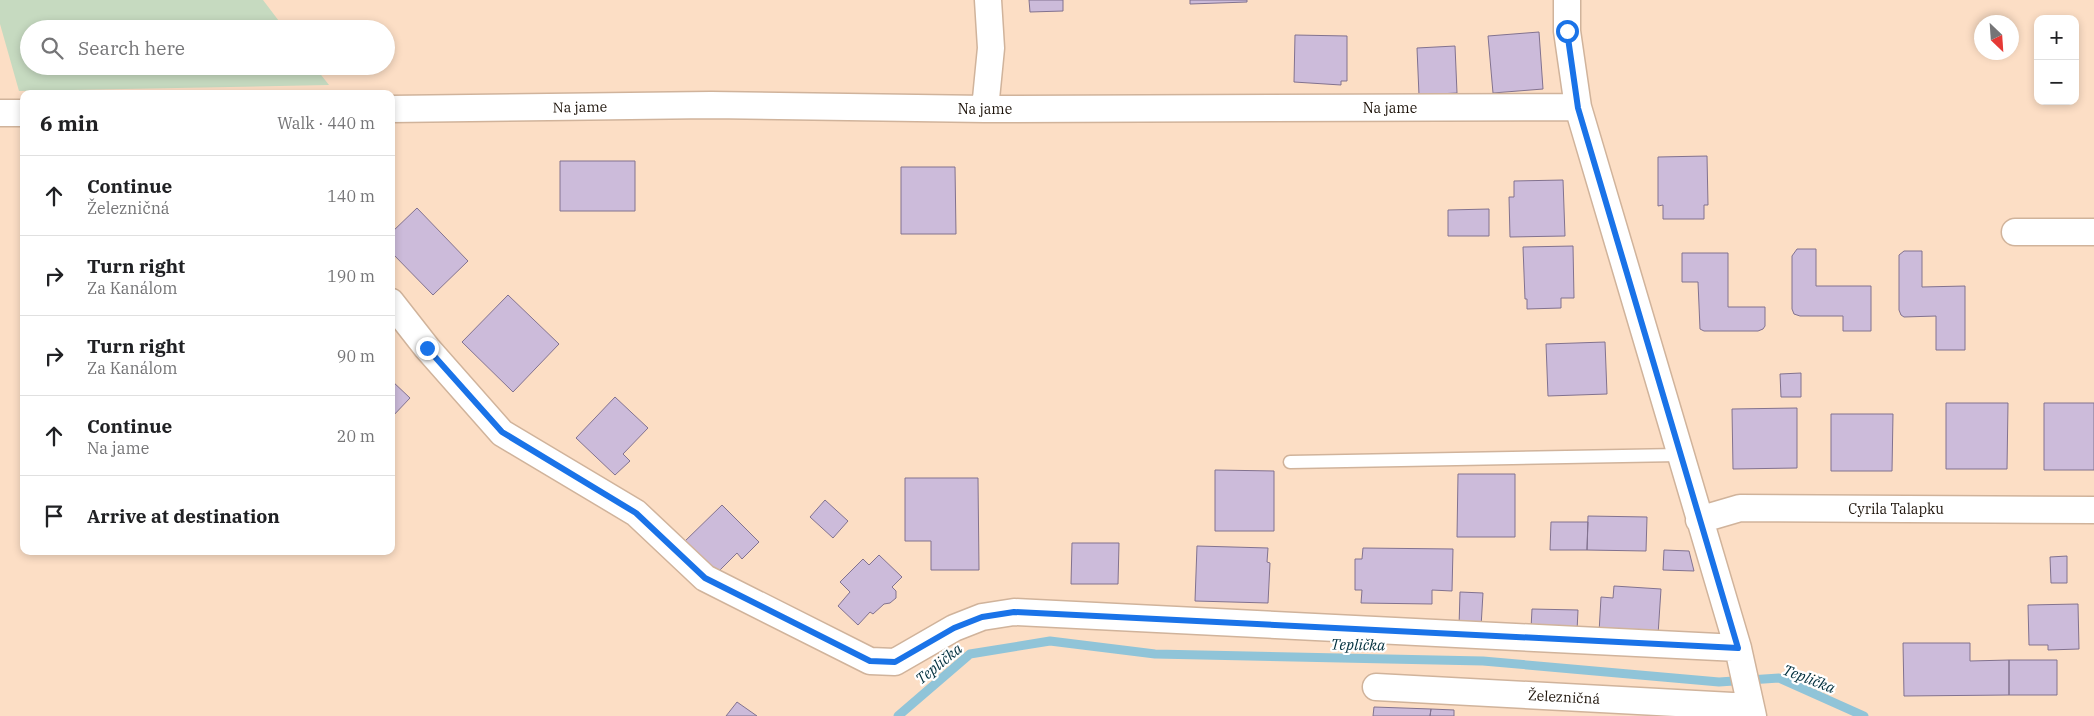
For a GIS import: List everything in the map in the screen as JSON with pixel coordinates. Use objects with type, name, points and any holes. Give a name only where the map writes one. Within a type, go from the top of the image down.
[{"type":"street","points":[[985,109],[991,48],[988,0]]},
{"type":"street","name":"Železničná","points":[[1376,687],[1751,706],[1740,653],[1679,455],[1578,108],[1567,31],[1567,0]]},
{"type":"street","name":"Na jame","points":[[395,109],[711,105],[985,109],[1578,108]]},
{"type":"street","points":[[0,113],[20,113]]},
{"type":"street","points":[[2015,232],[2094,232]]},
{"type":"street","points":[[395,307],[427,348],[502,432],[636,513],[705,578],[870,661],[895,662],[954,628],[982,617],[1014,612],[1740,653]]},
{"type":"street","name":"Cyrila Talapku","points":[[1700,520],[1740,508],[2094,510]]},
{"type":"lane","points":[[1290,462],[1679,455]]},
{"type":"green space","points":[[0,0],[263,0],[278,20],[20,20],[20,75],[321,75],[329,85],[19,91],[0,24]]},
{"type":"building","points":[[1029,0],[1063,0],[1063,11],[1030,12]]},
{"type":"building","points":[[1190,0],[1247,0],[1247,2],[1190,4]]},
{"type":"building","points":[[1539,32],[1543,89],[1493,93],[1488,36]]},
{"type":"building","points":[[1295,35],[1347,36],[1347,81],[1341,81],[1341,85],[1294,82]]},
{"type":"building","points":[[1455,46],[1457,93],[1419,95],[1417,48]]},
{"type":"building","points":[[1707,156],[1708,205],[1704,205],[1704,219],[1663,219],[1663,205],[1658,206],[1658,157]]},
{"type":"building","points":[[560,161],[635,161],[635,211],[560,211]]},
{"type":"building","points":[[901,167],[955,167],[956,234],[901,234]]},
{"type":"building","points":[[1563,180],[1565,236],[1510,237],[1509,197],[1514,197],[1514,181]]},
{"type":"building","points":[[417,208],[468,261],[433,295],[395,256],[395,229]]},
{"type":"building","points":[[1489,209],[1489,236],[1448,236],[1448,210]]},
{"type":"building","points":[[1573,246],[1574,298],[1561,298],[1561,308],[1527,309],[1523,247]]},
{"type":"building","points":[[1797,249],[1816,249],[1816,286],[1871,286],[1871,331],[1843,331],[1843,316],[1800,316],[1794,314],[1792,309],[1792,256]]},
{"type":"building","points":[[1904,251],[1922,251],[1922,287],[1965,286],[1965,350],[1936,350],[1936,316],[1904,317],[1901,315],[1899,310],[1899,255]]},
{"type":"building","points":[[1682,253],[1728,253],[1728,307],[1765,307],[1765,326],[1763,329],[1758,331],[1704,331],[1700,329],[1698,282],[1682,282]]},
{"type":"building","points":[[508,295],[559,344],[513,392],[462,342]]},
{"type":"building","points":[[1605,342],[1607,394],[1548,396],[1546,344]]},
{"type":"building","points":[[1801,373],[1801,397],[1781,397],[1780,374]]},
{"type":"building","points":[[395,384],[410,398],[395,414]]},
{"type":"building","points":[[615,397],[648,428],[623,454],[630,461],[615,475],[576,438]]},
{"type":"building","points":[[1946,403],[2008,403],[2007,469],[1946,469]]},
{"type":"building","points":[[2044,403],[2094,403],[2094,470],[2044,470]]},
{"type":"building","points":[[1797,408],[1797,468],[1733,469],[1732,409]]},
{"type":"building","points":[[1831,414],[1893,414],[1892,471],[1831,471]]},
{"type":"building","points":[[1215,470],[1274,471],[1274,531],[1215,531]]},
{"type":"building","points":[[1458,474],[1515,474],[1515,537],[1457,537]]},
{"type":"building","points":[[905,478],[978,478],[979,570],[931,570],[931,541],[905,541]]},
{"type":"building","points":[[825,500],[848,521],[833,538],[810,517]]},
{"type":"building","points":[[722,505],[759,542],[742,559],[737,553],[715,575],[683,543]]},
{"type":"building","points":[[1588,516],[1647,517],[1646,551],[1587,550]]},
{"type":"building","points":[[1551,522],[1588,522],[1587,550],[1550,550]]},
{"type":"building","points":[[1072,543],[1119,543],[1118,584],[1071,584]]},
{"type":"building","points":[[1197,546],[1268,548],[1267,562],[1270,563],[1268,603],[1195,601]]},
{"type":"building","points":[[1363,548],[1453,549],[1452,591],[1432,590],[1432,604],[1361,603],[1362,590],[1355,590],[1355,559],[1362,559]]},
{"type":"building","points":[[1664,550],[1689,551],[1694,571],[1663,570]]},
{"type":"building","points":[[879,555],[902,577],[892,587],[896,591],[896,598],[890,603],[884,604],[873,614],[870,612],[858,625],[838,606],[850,592],[840,582],[863,559],[869,565]]},
{"type":"building","points":[[2067,556],[2067,583],[2051,583],[2050,557]]},
{"type":"building","points":[[1614,586],[1661,589],[1658,635],[1599,633],[1601,597],[1613,598]]},
{"type":"building","points":[[1460,592],[1483,593],[1481,627],[1459,627]]},
{"type":"building","points":[[2078,604],[2079,649],[2048,650],[2048,645],[2029,645],[2028,605]]},
{"type":"building","points":[[1532,609],[1578,610],[1577,631],[1531,629]]},
{"type":"building","points":[[1903,643],[1970,643],[1970,661],[2009,660],[2009,695],[1904,696]]},
{"type":"building","points":[[2009,660],[2057,660],[2057,695],[2009,695]]},
{"type":"building","points":[[737,702],[757,716],[726,716]]},
{"type":"building","points":[[1374,707],[1431,709],[1430,716],[1373,716]]},
{"type":"building","points":[[1431,709],[1454,710],[1454,716],[1430,716]]},
{"type":"waterway","name":"Teplička","points":[[898,716],[970,654],[1050,641],[1155,654],[1483,661],[1719,682],[1779,678],[1864,716]]},
{"type":"route","points":[[427,348],[502,432],[636,513],[705,578],[870,661],[895,662],[954,628],[982,617],[1014,612],[1738,648],[1679,455],[1578,108],[1567,31]]}]
